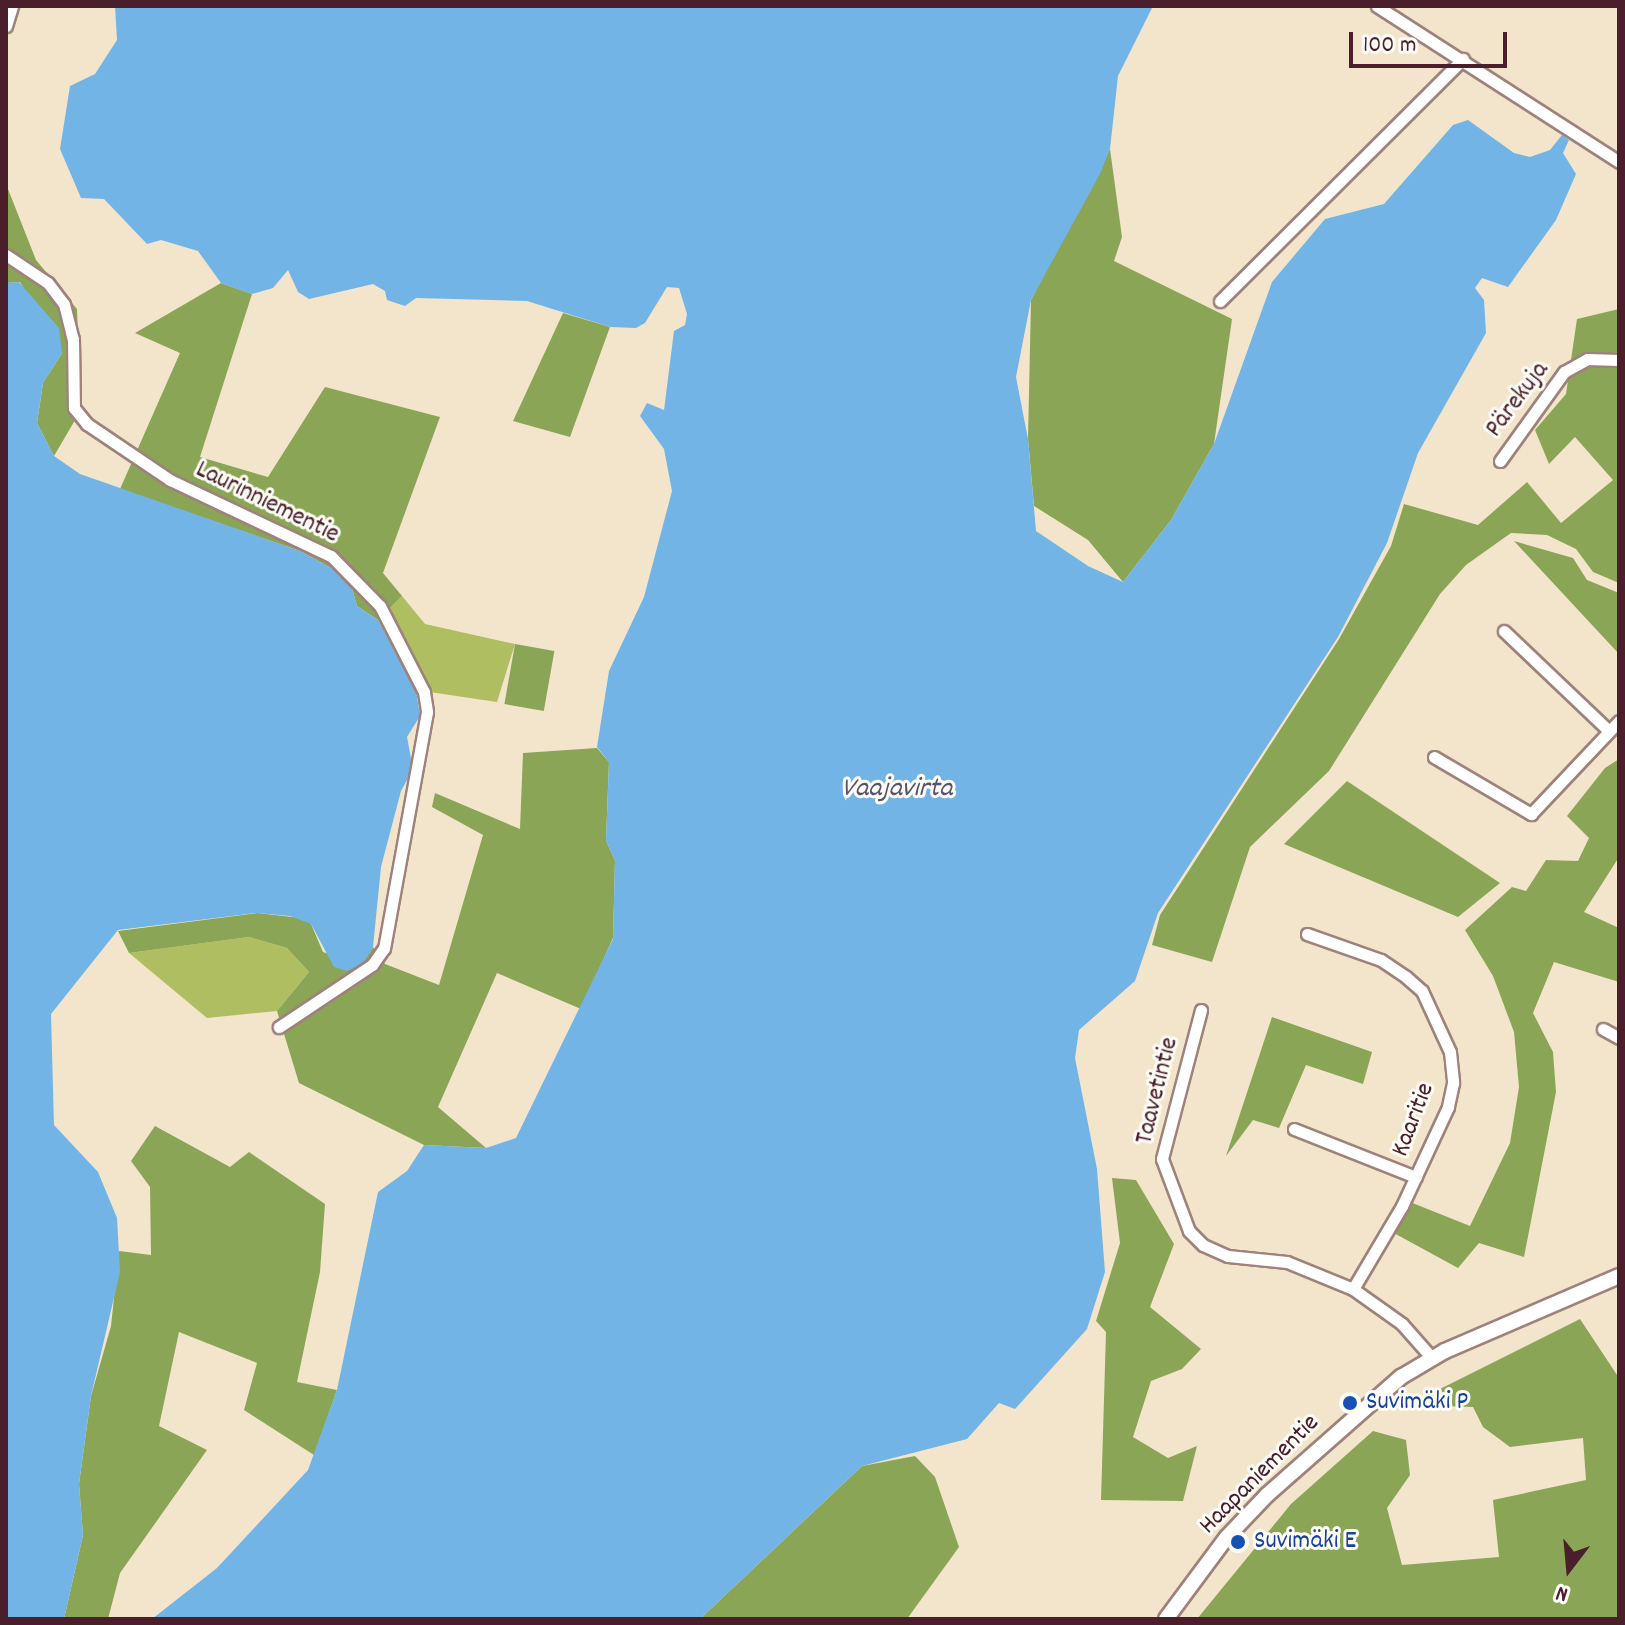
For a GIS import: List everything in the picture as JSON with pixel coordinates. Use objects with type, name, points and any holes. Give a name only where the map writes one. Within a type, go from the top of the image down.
[{"type":"street","points":[[6,26],[12,6]]},
{"type":"street","points":[[1377,6],[1619,162]]},
{"type":"street","points":[[1220,301],[1463,59]]},
{"type":"street","name":"Laurinniementie","points":[[6,255],[48,283],[64,304],[73,339],[74,408],[87,424],[170,480],[331,556],[380,606],[424,692],[427,712],[384,948],[372,965],[279,1027]]},
{"type":"street","name":"Pärekuja","points":[[1500,461],[1564,372],[1587,359],[1619,360]]},
{"type":"street","points":[[1504,631],[1607,729]]},
{"type":"street","points":[[1434,757],[1531,814],[1607,729],[1619,721]]},
{"type":"street","name":"Kaaritie","points":[[1307,934],[1381,960],[1422,991],[1441,1025],[1453,1083],[1448,1107],[1416,1177],[1353,1289]]},
{"type":"street","name":"Taavetintie","points":[[1201,1010],[1162,1159],[1166,1180],[1189,1231],[1203,1245],[1228,1256],[1287,1262],[1353,1289],[1402,1324],[1432,1358]]},
{"type":"street","points":[[1603,1029],[1619,1038]]},
{"type":"street","points":[[1294,1129],[1416,1177]]},
{"type":"street","name":"Haapaniementie","points":[[1166,1619],[1227,1537],[1267,1495],[1401,1377],[1432,1358],[1619,1276]]},
{"type":"green space","points":[[1110,149],[1122,237],[1114,261],[1232,319],[1214,444],[1171,520],[1123,582],[1088,540],[1034,506],[1028,439],[1031,300]]},
{"type":"green space","points":[[6,184],[36,260],[77,309],[81,410],[54,456],[37,423],[43,383],[62,353],[20,282],[6,283]]},
{"type":"green space","points":[[221,283],[252,294],[200,457],[268,477],[325,387],[440,417],[383,573],[402,596],[378,620],[357,606],[349,578],[300,551],[120,489],[180,353],[135,333]]},
{"type":"green space","points":[[1619,309],[1619,583],[1593,572],[1576,549],[1547,535],[1511,533],[1466,565],[1440,594],[1329,771],[1250,847],[1212,962],[1152,945],[1160,915],[1339,639],[1391,546],[1404,504],[1478,525],[1527,482],[1561,523],[1613,480],[1575,437],[1549,464],[1535,430],[1566,394],[1577,319]]},
{"type":"green space","points":[[563,313],[610,327],[570,437],[513,421]]},
{"type":"green space","points":[[1514,541],[1573,558],[1587,580],[1619,593],[1619,654]]},
{"type":"green space","points":[[402,596],[425,624],[515,644],[497,702],[416,690],[378,620]]},
{"type":"green space","points":[[515,644],[554,651],[544,711],[504,704]]},
{"type":"green space","points":[[597,748],[609,762],[606,840],[615,861],[613,938],[581,1009],[497,973],[438,1107],[486,1148],[424,1145],[299,1083],[277,1011],[309,972],[287,948],[249,937],[129,953],[118,931],[257,913],[302,918],[311,924],[323,952],[361,965],[373,947],[385,964],[439,985],[483,835],[432,807],[435,793],[520,829],[523,753]]},
{"type":"green space","points":[[1619,759],[1619,857],[1584,912],[1619,928],[1619,982],[1554,962],[1533,1013],[1553,1052],[1556,1092],[1524,1257],[1479,1243],[1458,1268],[1392,1232],[1410,1202],[1470,1226],[1510,1143],[1519,1087],[1514,1032],[1493,976],[1465,930],[1512,887],[1526,891],[1546,860],[1578,861],[1589,838],[1567,816],[1605,768]]},
{"type":"green space","points":[[1347,781],[1500,883],[1458,917],[1284,844]]},
{"type":"green space","points":[[249,937],[287,948],[309,972],[277,1011],[207,1018],[129,953]]},
{"type":"green space","points":[[1272,1017],[1372,1052],[1363,1084],[1306,1065],[1279,1128],[1253,1120],[1226,1156]]},
{"type":"green space","points":[[155,1126],[230,1167],[249,1152],[325,1204],[320,1272],[297,1382],[337,1390],[314,1455],[244,1410],[257,1363],[179,1332],[159,1426],[207,1450],[120,1573],[108,1619],[64,1619],[83,1535],[79,1484],[91,1396],[111,1326],[119,1251],[151,1255],[150,1187],[131,1161]]},
{"type":"green space","points":[[1112,1178],[1136,1180],[1174,1244],[1150,1307],[1201,1349],[1182,1369],[1151,1381],[1133,1437],[1168,1458],[1197,1446],[1183,1501],[1101,1500],[1106,1332],[1096,1321],[1120,1243]]},
{"type":"green space","points":[[1580,1319],[1619,1378],[1619,1619],[1197,1619],[1291,1504],[1373,1431],[1406,1440],[1410,1475],[1387,1508],[1402,1565],[1499,1557],[1493,1500],[1586,1480],[1583,1438],[1510,1447],[1483,1427],[1473,1407],[1408,1405]]},
{"type":"green space","points":[[915,1456],[935,1477],[959,1547],[907,1619],[700,1619],[862,1466]]},
{"type":"water","name":"Vaajavirta","points":[[115,6],[1153,6],[1118,76],[1110,149],[1100,174],[1031,300],[1016,377],[1028,439],[1036,531],[1088,566],[1123,582],[1171,520],[1214,444],[1272,282],[1325,219],[1384,204],[1453,125],[1468,120],[1514,153],[1530,157],[1550,150],[1562,135],[1569,140],[1563,153],[1576,174],[1556,220],[1508,287],[1482,278],[1475,288],[1484,300],[1486,333],[1418,453],[1387,543],[1338,637],[1158,913],[1135,981],[1079,1030],[1075,1058],[1097,1169],[1105,1272],[1087,1329],[1015,1409],[999,1403],[967,1439],[862,1466],[700,1619],[152,1619],[217,1568],[308,1470],[337,1390],[378,1192],[407,1171],[424,1145],[486,1148],[516,1138],[613,939],[615,861],[606,840],[609,762],[597,747],[609,671],[644,597],[672,491],[664,449],[640,416],[647,403],[664,410],[674,331],[685,325],[687,314],[679,288],[667,287],[645,323],[636,328],[610,327],[527,301],[416,298],[405,306],[387,300],[385,291],[373,284],[309,299],[298,292],[288,270],[273,288],[252,294],[221,283],[198,251],[161,240],[147,244],[104,199],[81,198],[60,149],[70,86],[95,74],[117,40]]},
{"type":"water","points":[[19,282],[59,328],[62,353],[43,383],[37,423],[54,456],[80,474],[300,551],[349,578],[357,606],[378,620],[416,690],[420,716],[407,737],[413,769],[401,791],[381,867],[373,947],[362,965],[347,971],[334,967],[311,924],[290,916],[257,913],[118,930],[51,1014],[54,1125],[98,1172],[117,1218],[120,1272],[91,1396],[79,1484],[83,1535],[64,1619],[6,1619],[6,283]]},
{"type":"place","name":"Suvimäki P","points":[[1350,1403]]},
{"type":"place","name":"Suvimäki E","points":[[1238,1542]]}]
